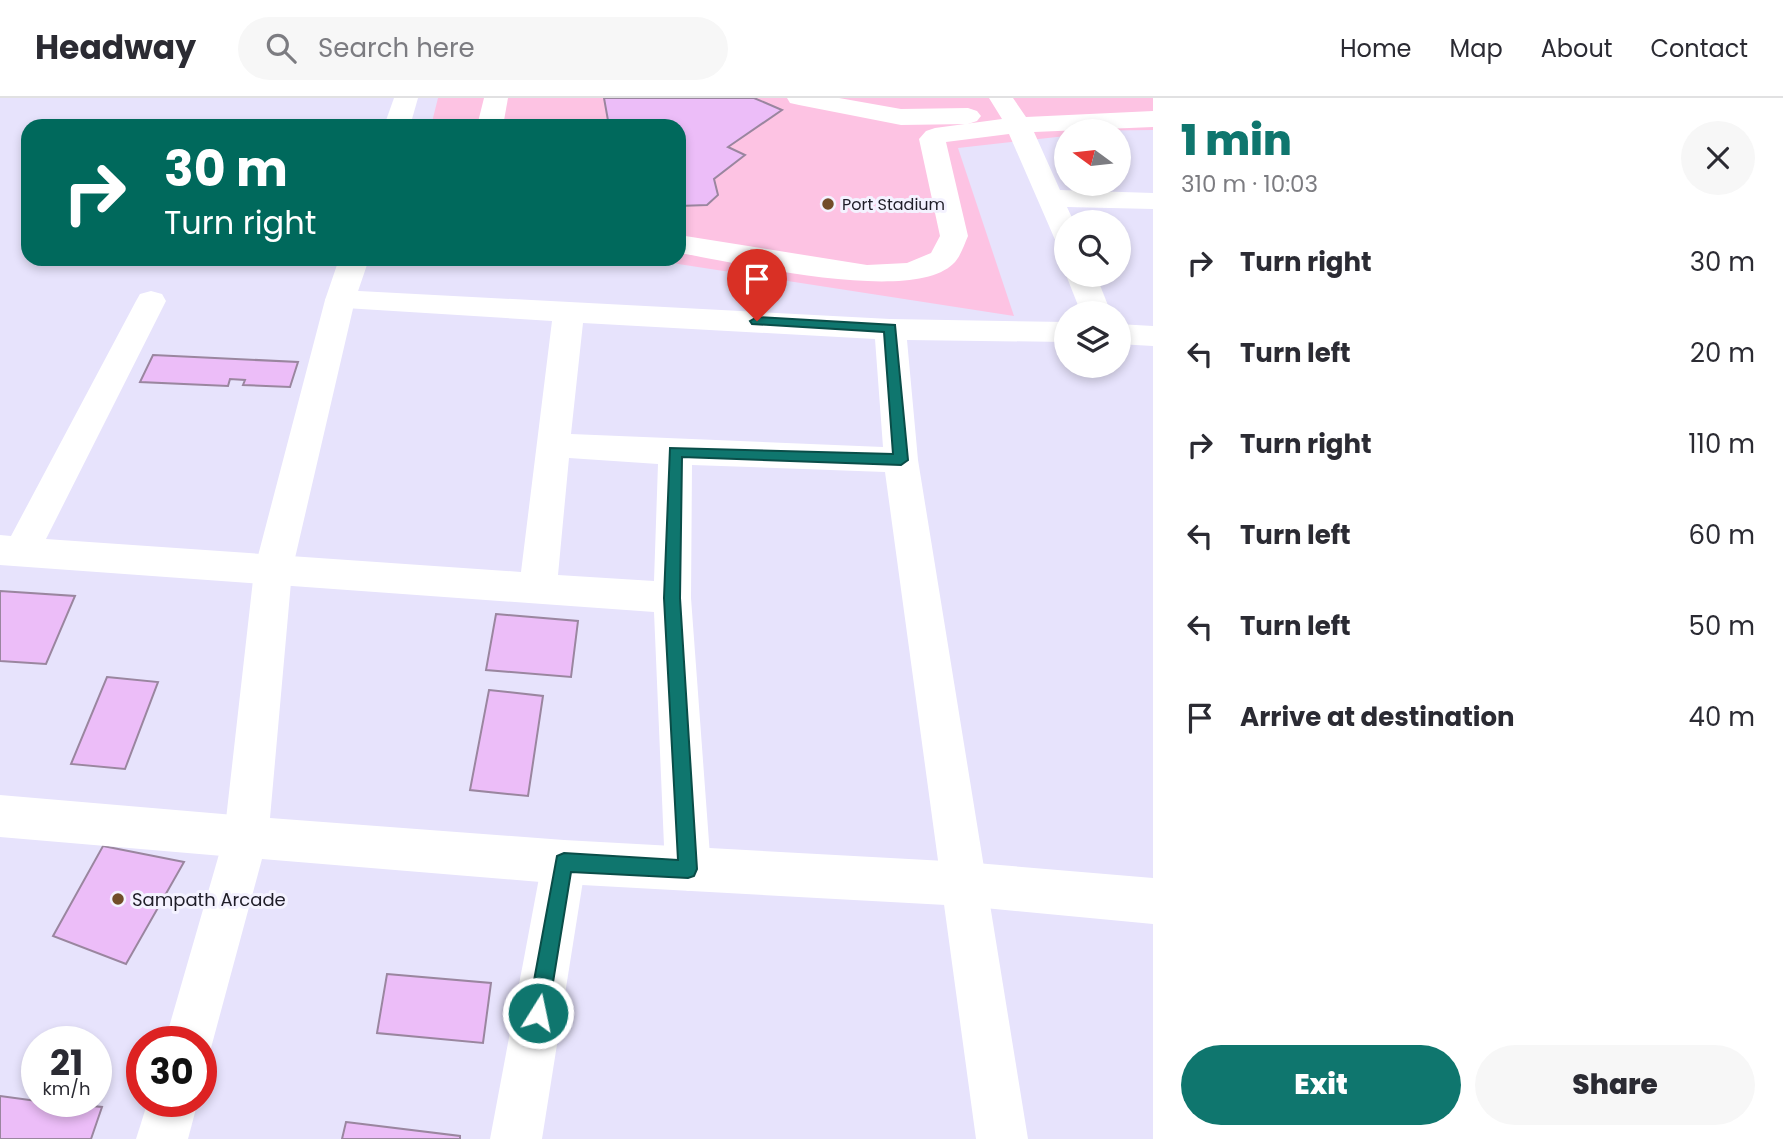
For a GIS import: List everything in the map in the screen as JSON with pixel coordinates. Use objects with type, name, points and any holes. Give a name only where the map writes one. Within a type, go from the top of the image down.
[{"type":"street","points":[[399,119],[406,98]]},
{"type":"street","points":[[492,119],[496,98]]},
{"type":"street","points":[[799,98],[901,117],[963,115],[1018,125]]},
{"type":"street","points":[[850,98],[901,105],[982,105],[1003,99],[1018,125],[1056,210]]},
{"type":"street","points":[[686,245],[867,274],[898,273],[927,266],[942,259],[954,236],[932,139],[939,134],[1018,125],[1153,119]]},
{"type":"street","points":[[1051,198],[1153,201]]},
{"type":"street","points":[[194,1026],[246,837],[273,571],[352,266]]},
{"type":"street","points":[[341,300],[890,328],[1054,332]]},
{"type":"street","points":[[150,301],[11,551],[672,598]]},
{"type":"street","points":[[538,589],[569,310]]},
{"type":"street","points":[[890,328],[901,460],[1002,1139]]},
{"type":"street","points":[[1131,335],[1153,336]]},
{"type":"street","points":[[553,444],[675,452],[901,460]]},
{"type":"street","points":[[675,452],[672,598],[688,869]]},
{"type":"street","points":[[0,816],[564,862],[964,884],[1153,901]]},
{"type":"street","points":[[516,1139],[564,862]]},
{"type":"street","points":[[162,1139],[168,1117]]},
{"type":"shaded area","name":"Port Stadium","points":[[438,98],[1153,98],[1153,130],[1131,130],[1131,119],[1054,119],[1054,137],[958,148],[1014,316],[686,265],[686,119],[433,119]]},
{"type":"building","points":[[604,98],[754,98],[782,110],[728,147],[745,155],[714,179],[718,195],[707,205],[686,206],[686,119],[608,119]]},
{"type":"building","points":[[153,355],[298,362],[290,387],[243,385],[245,380],[230,379],[228,386],[140,382]]},
{"type":"building","points":[[0,591],[75,596],[46,664],[0,661]]},
{"type":"building","points":[[496,614],[578,621],[571,677],[486,670]]},
{"type":"building","points":[[107,677],[158,682],[125,769],[71,764]]},
{"type":"building","points":[[489,690],[543,696],[528,796],[470,790]]},
{"type":"building","name":"Sampath Arcade","points":[[103,846],[184,862],[126,964],[53,936]]},
{"type":"building","points":[[387,974],[491,983],[483,1043],[377,1033]]},
{"type":"building","points":[[0,1096],[21,1099],[21,1117],[99,1117],[91,1139],[0,1139]]},
{"type":"building","points":[[346,1122],[460,1136],[460,1139],[342,1139]]},
{"type":"place","name":"Port Stadium","points":[[828,204]]},
{"type":"place","name":"Sampath Arcade","points":[[118,899]]},
{"type":"route","points":[[538,1013],[564,862],[688,869],[672,598],[675,452],[901,460],[890,328],[757,321]]}]
